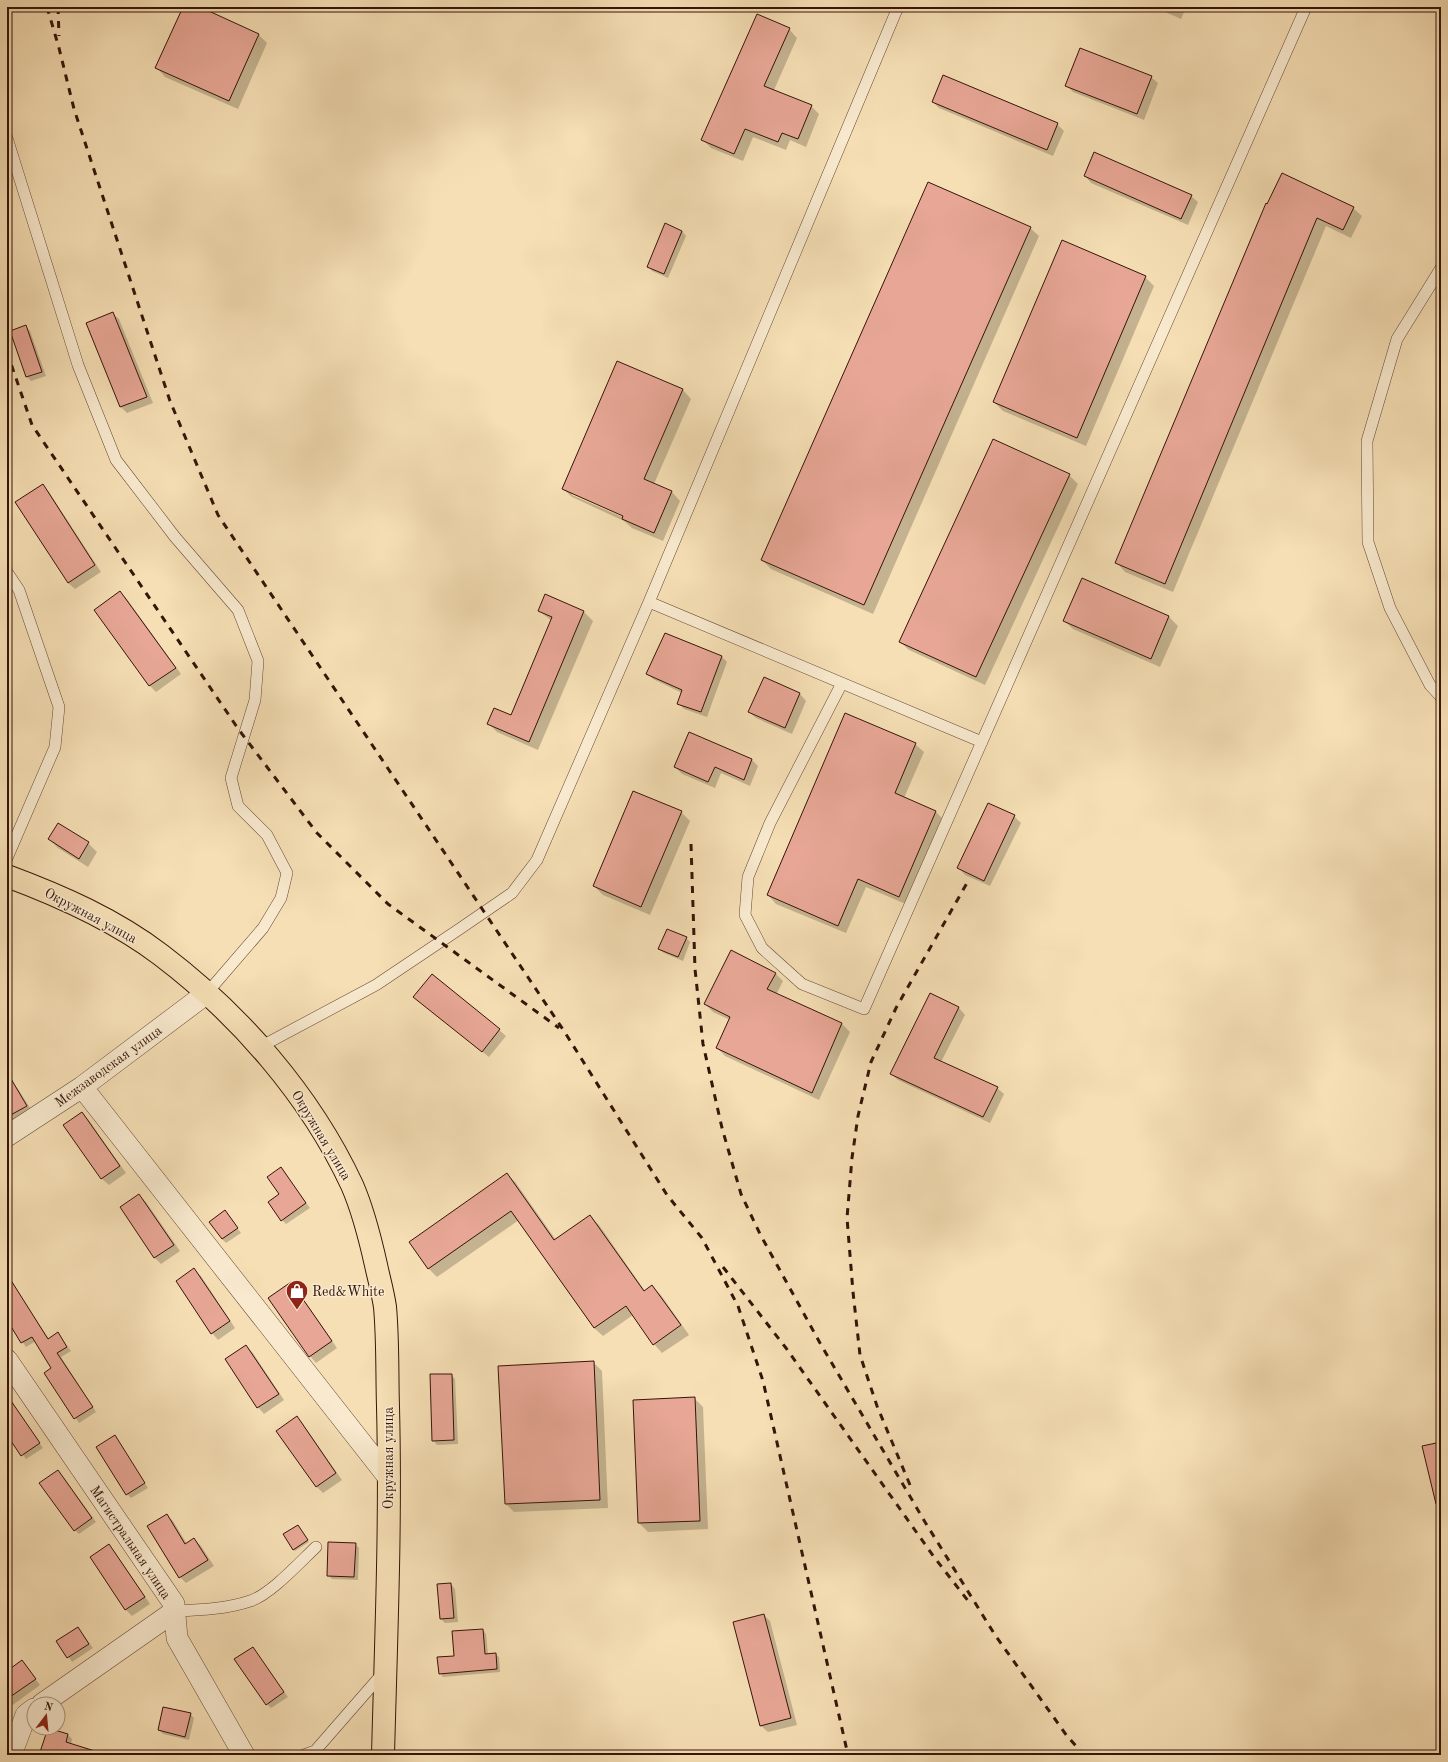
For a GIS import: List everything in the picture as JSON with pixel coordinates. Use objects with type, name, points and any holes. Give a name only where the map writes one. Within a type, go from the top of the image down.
[{"type":"highway","name":"Окружная улица","points":[[7,876],[48,891],[111,923],[160,954],[207,993],[260,1047],[292,1086],[328,1140],[352,1186],[367,1228],[385,1305],[389,1478],[383,1755]]},
{"type":"street","name":"Межзаводская улица","points":[[7,1136],[82,1087],[207,993]]},
{"type":"street","points":[[82,1087],[389,1478]]},
{"type":"street","name":"Магистральная улица","points":[[7,1360],[174,1604],[177,1638],[244,1755]]},
{"type":"street","points":[[53,1696],[174,1611]]},
{"type":"street","points":[[11,1755],[26,1715]]},
{"type":"lane","points":[[260,1047],[376,985],[512,893],[537,860],[649,602],[898,7]]},
{"type":"lane","points":[[842,683],[770,822],[748,877],[745,915],[762,948],[802,984],[864,1008],[1306,7]]},
{"type":"lane","points":[[7,138],[78,365],[116,460],[175,537],[238,610],[258,661],[255,700],[231,778],[238,806],[267,835],[287,873],[281,898],[263,928],[207,993]]},
{"type":"lane","points":[[1441,268],[1397,339],[1368,441],[1368,542],[1390,608],[1430,685],[1441,697]]},
{"type":"lane","points":[[7,572],[19,590],[59,707],[55,747],[7,858]]},
{"type":"lane","points":[[649,602],[982,742]]},
{"type":"lane","points":[[174,1611],[203,1610],[251,1601],[276,1585],[316,1547]]},
{"type":"lane","points":[[304,1755],[315,1751],[385,1671]]},
{"type":"building","points":[[183,7],[200,7],[259,34],[229,101],[155,68]]},
{"type":"building","points":[[757,14],[790,28],[764,86],[812,105],[798,139],[782,133],[778,142],[745,129],[734,154],[701,140]]},
{"type":"building","points":[[1080,48],[1152,76],[1137,114],[1065,86]]},
{"type":"building","points":[[943,75],[1058,123],[1047,150],[932,102]]},
{"type":"building","points":[[1094,152],[1192,195],[1181,219],[1084,176]]},
{"type":"building","points":[[1282,173],[1354,207],[1343,230],[1317,218],[1165,584],[1115,563],[1266,203],[1267,204]]},
{"type":"building","points":[[928,182],[1031,227],[864,605],[761,560]]},
{"type":"building","points":[[665,223],[682,231],[664,274],[647,267]]},
{"type":"building","points":[[1062,240],[1146,276],[1077,438],[993,402]]},
{"type":"building","points":[[113,312],[147,397],[120,407],[86,323]]},
{"type":"building","points":[[26,325],[42,372],[26,377],[10,331]]},
{"type":"building","points":[[617,361],[683,389],[644,479],[672,491],[654,533],[622,519],[623,516],[562,489]]},
{"type":"building","points":[[993,439],[1070,474],[976,677],[899,642]]},
{"type":"building","points":[[43,484],[95,565],[68,583],[15,502]]},
{"type":"building","points":[[1082,578],[1169,616],[1151,659],[1063,621]]},
{"type":"building","points":[[120,591],[176,668],[149,686],[94,610]]},
{"type":"building","points":[[545,594],[584,611],[529,742],[487,724],[494,708],[511,715],[552,617],[538,611]]},
{"type":"building","points":[[665,633],[722,656],[701,712],[677,704],[682,690],[646,674]]},
{"type":"building","points":[[764,677],[800,693],[785,728],[748,712]]},
{"type":"building","points":[[845,713],[916,743],[895,793],[936,811],[899,897],[858,879],[838,926],[767,895]]},
{"type":"building","points":[[689,732],[752,759],[744,780],[715,767],[708,782],[674,767]]},
{"type":"building","points":[[633,791],[682,811],[641,907],[593,886]]},
{"type":"building","points":[[988,803],[1015,815],[984,881],[957,868]]},
{"type":"building","points":[[58,823],[89,842],[79,859],[48,839]]},
{"type":"building","points":[[667,929],[687,937],[678,957],[658,949]]},
{"type":"building","points":[[731,950],[776,973],[767,989],[842,1023],[812,1093],[716,1048],[730,1017],[704,1004]]},
{"type":"building","points":[[432,974],[500,1029],[482,1052],[413,997]]},
{"type":"building","points":[[930,993],[959,1007],[934,1058],[998,1087],[983,1117],[890,1074]]},
{"type":"building","points":[[7,1072],[27,1106],[7,1117]]},
{"type":"building","points":[[82,1112],[120,1166],[101,1179],[63,1125]]},
{"type":"building","points":[[281,1167],[306,1203],[281,1221],[268,1202],[279,1194],[267,1177]]},
{"type":"building","points":[[507,1173],[554,1240],[590,1215],[644,1291],[652,1285],[681,1325],[653,1345],[626,1306],[594,1328],[511,1211],[428,1269],[409,1242]]},
{"type":"building","points":[[139,1194],[174,1245],[154,1258],[120,1207]]},
{"type":"building","points":[[225,1210],[238,1228],[222,1239],[209,1222]]},
{"type":"building","points":[[194,1268],[230,1321],[211,1334],[176,1281]]},
{"type":"building","points":[[7,1274],[48,1339],[58,1332],[67,1347],[57,1353],[93,1407],[74,1419],[44,1373],[51,1368],[32,1337],[21,1343],[7,1320]]},
{"type":"building","points":[[291,1282],[332,1341],[309,1357],[268,1298]]},
{"type":"building","points":[[246,1345],[279,1394],[257,1408],[225,1359]]},
{"type":"building","points":[[594,1361],[600,1500],[505,1504],[498,1366]]},
{"type":"building","points":[[430,1374],[452,1374],[454,1440],[432,1441]]},
{"type":"building","points":[[7,1395],[40,1443],[21,1456],[7,1435]]},
{"type":"building","points":[[695,1397],[700,1521],[638,1523],[633,1400]]},
{"type":"building","points":[[297,1416],[336,1473],[316,1487],[276,1431]]},
{"type":"building","points":[[115,1435],[145,1483],[126,1495],[96,1447]]},
{"type":"building","points":[[1441,1442],[1441,1503],[1436,1504],[1422,1446]]},
{"type":"building","points":[[58,1470],[92,1518],[74,1531],[39,1483]]},
{"type":"building","points":[[167,1514],[185,1544],[194,1538],[208,1560],[179,1578],[147,1526]]},
{"type":"building","points":[[298,1525],[308,1540],[293,1550],[283,1534]]},
{"type":"building","points":[[328,1542],[356,1543],[354,1577],[327,1576]]},
{"type":"building","points":[[109,1544],[145,1597],[125,1610],[90,1557]]},
{"type":"building","points":[[451,1583],[454,1618],[440,1619],[437,1584]]},
{"type":"building","points":[[764,1614],[791,1718],[760,1726],[733,1622]]},
{"type":"building","points":[[78,1627],[89,1644],[67,1658],[56,1641]]},
{"type":"building","points":[[483,1629],[485,1654],[496,1653],[497,1669],[439,1674],[437,1657],[454,1656],[452,1631]]},
{"type":"building","points":[[253,1647],[284,1692],[266,1705],[234,1659]]},
{"type":"building","points":[[22,1660],[36,1679],[7,1699],[7,1671]]},
{"type":"building","points":[[163,1707],[191,1713],[185,1737],[158,1730]]},
{"type":"building","points":[[66,1733],[68,1734],[66,1742],[98,1752],[98,1755],[39,1755],[45,1736],[66,1736]]},
{"type":"railway","points":[[47,7],[74,109],[170,401],[218,515],[564,1031],[667,1195],[702,1238],[738,1306],[763,1381],[848,1755]]},
{"type":"railway","points":[[58,7],[59,36]]},
{"type":"railway","points":[[7,352],[32,425],[239,730],[317,833],[388,904],[559,1028]]},
{"type":"railway","points":[[691,844],[695,969],[703,1044],[722,1128],[741,1194],[760,1234],[820,1343],[925,1522],[995,1635],[1067,1736],[1084,1755]]},
{"type":"railway","points":[[910,1485],[877,1406],[860,1355],[847,1218],[852,1158],[858,1116],[871,1062],[896,1008],[967,883]]},
{"type":"railway","points":[[723,1267],[786,1348],[934,1557],[969,1602]]},
{"type":"place","name":"Red&White","points":[[297,1310]]}]
